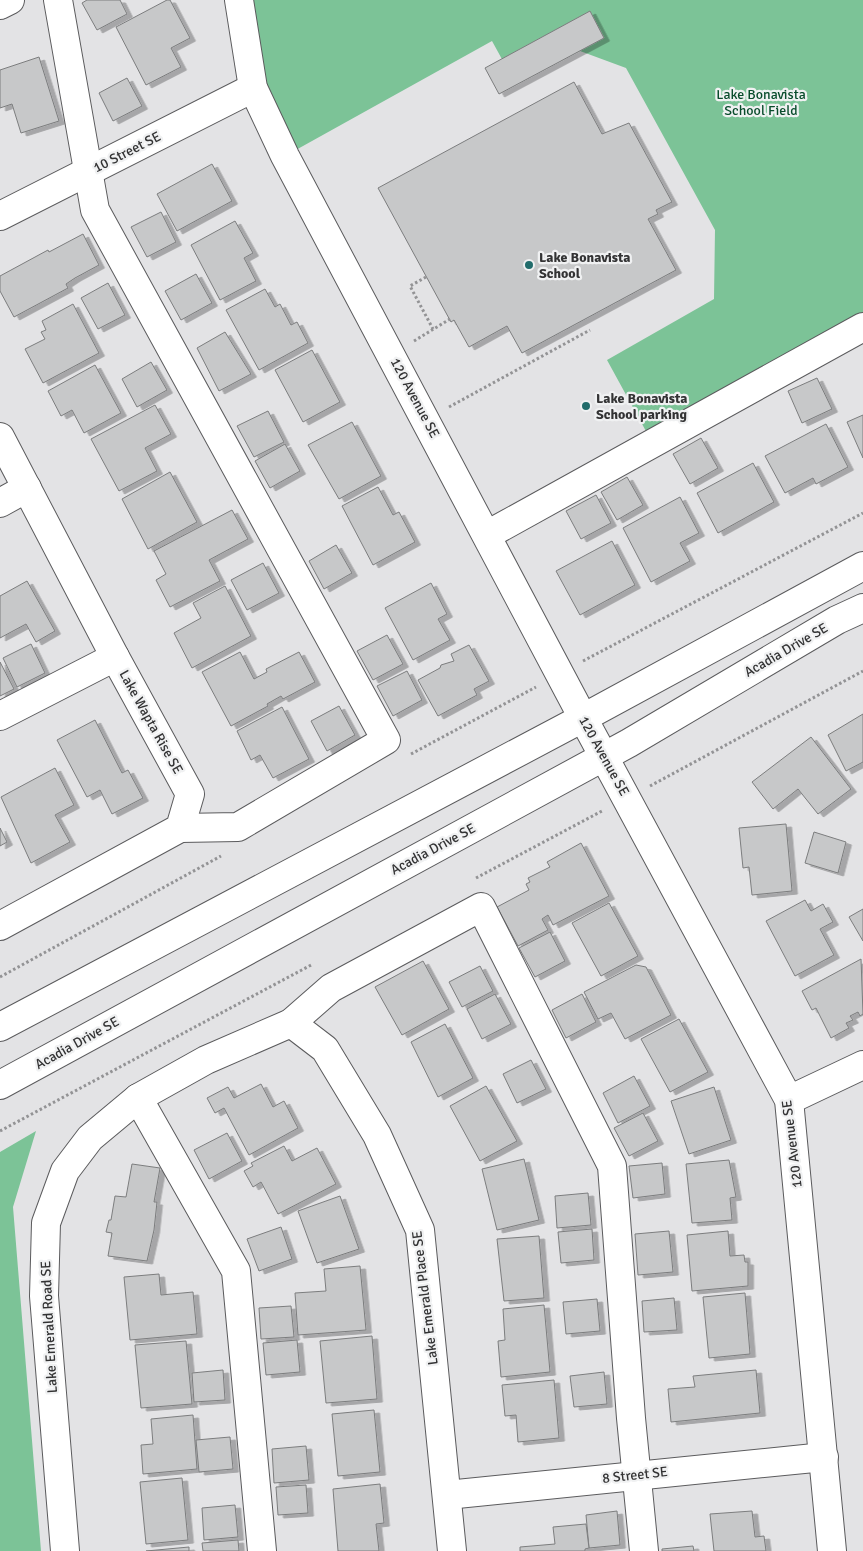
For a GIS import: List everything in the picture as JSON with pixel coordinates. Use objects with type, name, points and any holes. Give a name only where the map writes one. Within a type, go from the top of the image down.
[{"type":"street","points":[[0,6],[10,0]]},
{"type":"street","points":[[0,926],[180,828],[238,827],[386,740],[95,210],[90,171],[58,0]]},
{"type":"street","name":"120 Avenue SE","points":[[239,0],[253,88],[285,156],[392,354],[583,718],[789,1100],[832,1551]]},
{"type":"street","name":"10 Street SE","points":[[0,216],[253,88]]},
{"type":"street","points":[[487,536],[863,327]]},
{"type":"street","name":"Lake Wapta Rise SE","points":[[0,437],[115,657],[190,794],[180,828]]},
{"type":"street","points":[[0,503],[27,488]]},
{"type":"street","points":[[0,1027],[583,718],[863,566]]},
{"type":"street","name":"Acadia Drive SE","points":[[0,1085],[604,756],[837,620],[863,608]]},
{"type":"street","points":[[0,716],[115,657]]},
{"type":"street","name":"Lake Emerald Road SE","points":[[65,1551],[44,1296],[46,1223],[65,1171],[90,1138],[138,1098],[206,1060],[291,1023],[331,988],[481,907],[612,1166],[636,1474]]},
{"type":"street","name":"Lake Emerald Place SE","points":[[291,1023],[325,1049],[377,1135],[420,1230],[452,1551]]},
{"type":"street","points":[[789,1100],[863,1065]]},
{"type":"street","points":[[138,1098],[236,1271],[262,1551]]},
{"type":"street","name":"8 Street SE","points":[[447,1495],[636,1474],[824,1457]]},
{"type":"street","points":[[636,1474],[644,1551]]},
{"type":"path","points":[[426,277],[410,286],[432,329]]},
{"type":"path","points":[[392,354],[450,319]]},
{"type":"path","points":[[426,420],[590,330]]},
{"type":"path","points":[[403,758],[863,513]]},
{"type":"path","points":[[0,977],[229,852]]},
{"type":"green space","name":"Lake Bonavista School Field","points":[[239,0],[863,0],[863,327],[653,444],[607,360],[714,299],[715,230],[626,68],[580,51],[514,81],[492,41],[285,156]]},
{"type":"green space","points":[[36,1131],[13,1207],[41,1551],[0,1551],[0,1152]]},
{"type":"building","points":[[87,0],[120,0],[127,14],[97,30],[82,3]]},
{"type":"building","points":[[170,0],[190,38],[171,48],[181,67],[146,85],[116,27]]},
{"type":"building","points":[[590,11],[604,38],[499,94],[485,68]]},
{"type":"building","points":[[39,57],[59,121],[21,133],[12,104],[0,108],[0,70]]},
{"type":"building","points":[[127,78],[142,106],[113,121],[99,93]]},
{"type":"building","points":[[574,82],[602,134],[629,123],[672,202],[656,210],[658,214],[648,219],[676,270],[522,353],[507,326],[469,347],[454,320],[451,322],[378,188]]},
{"type":"building","points":[[212,164],[232,201],[177,231],[157,194]]},
{"type":"building","points":[[161,212],[176,242],[147,257],[131,227]]},
{"type":"building","points":[[235,221],[253,253],[244,258],[256,281],[220,300],[191,245]]},
{"type":"building","points":[[83,234],[99,265],[66,284],[68,288],[14,317],[0,291],[0,276],[48,250],[49,252]]},
{"type":"building","points":[[196,274],[212,303],[181,320],[165,291]]},
{"type":"building","points":[[108,283],[125,315],[98,329],[81,298]]},
{"type":"building","points":[[265,289],[275,307],[280,304],[291,325],[297,322],[308,343],[259,370],[226,310]]},
{"type":"building","points":[[73,304],[99,353],[43,383],[25,349],[45,339],[41,332],[46,330],[42,321]]},
{"type":"building","points":[[225,332],[251,374],[219,391],[197,348]]},
{"type":"building","points":[[312,350],[340,402],[303,422],[275,370]]},
{"type":"building","points":[[151,362],[167,390],[137,407],[122,379]]},
{"type":"building","points":[[95,365],[121,413],[84,433],[72,410],[61,416],[48,391]]},
{"type":"building","points":[[817,378],[832,409],[802,423],[788,391]]},
{"type":"building","points":[[155,405],[171,434],[145,448],[157,471],[119,491],[91,439]]},
{"type":"building","points":[[268,411],[284,442],[254,457],[237,426]]},
{"type":"building","points":[[863,415],[863,458],[847,422]]},
{"type":"building","points":[[352,422],[381,476],[339,499],[308,445]]},
{"type":"building","points":[[826,424],[848,467],[816,484],[813,478],[785,493],[765,456]]},
{"type":"building","points":[[701,438],[718,468],[690,484],[673,454]]},
{"type":"building","points":[[285,444],[300,471],[270,488],[255,461]]},
{"type":"building","points":[[753,463],[774,502],[718,533],[697,493]]},
{"type":"building","points":[[170,472],[197,522],[148,549],[122,499]]},
{"type":"building","points":[[627,477],[643,505],[617,520],[601,492]]},
{"type":"building","points":[[378,487],[393,515],[399,512],[415,542],[373,565],[342,506]]},
{"type":"building","points":[[596,495],[611,523],[581,539],[566,511]]},
{"type":"building","points":[[680,497],[699,533],[680,543],[690,561],[651,582],[623,528]]},
{"type":"building","points":[[232,510],[248,539],[209,560],[220,581],[170,607],[156,580],[166,574],[154,551]]},
{"type":"building","points":[[612,541],[635,585],[580,615],[556,571]]},
{"type":"building","points":[[336,545],[352,573],[324,589],[309,561]]},
{"type":"building","points":[[263,563],[279,593],[247,610],[231,580]]},
{"type":"building","points":[[27,581],[55,631],[36,642],[26,624],[0,638],[0,596]]},
{"type":"building","points":[[431,583],[447,614],[438,619],[450,640],[413,660],[385,608]]},
{"type":"building","points":[[225,586],[251,636],[192,668],[174,633],[201,618],[193,603]]},
{"type":"building","points":[[387,635],[403,664],[373,680],[357,651]]},
{"type":"building","points":[[31,644],[45,673],[17,687],[3,658]]},
{"type":"building","points":[[469,645],[489,681],[474,689],[477,695],[438,716],[418,680],[440,668],[441,665],[454,661],[451,654]]},
{"type":"building","points":[[240,652],[254,679],[267,672],[266,669],[299,652],[315,682],[283,699],[281,696],[267,704],[268,706],[231,726],[202,672]]},
{"type":"building","points":[[0,662],[14,689],[0,696]]},
{"type":"building","points":[[407,671],[422,700],[393,716],[377,686]]},
{"type":"building","points":[[339,706],[355,735],[327,751],[311,721]]},
{"type":"building","points":[[282,707],[309,759],[273,778],[260,755],[251,760],[237,731]]},
{"type":"building","points":[[863,714],[863,762],[846,771],[828,735]]},
{"type":"building","points":[[95,720],[122,773],[128,770],[143,798],[112,814],[100,790],[87,797],[57,740]]},
{"type":"building","points":[[811,737],[851,789],[818,814],[798,789],[773,809],[752,782]]},
{"type":"building","points":[[55,768],[74,805],[55,815],[70,842],[31,863],[1,797]]},
{"type":"building","points":[[786,824],[792,891],[752,895],[749,867],[743,868],[739,828]]},
{"type":"building","points":[[0,828],[7,842],[0,846]]},
{"type":"building","points":[[814,832],[846,842],[838,873],[805,863]]},
{"type":"building","points":[[581,843],[609,896],[553,925],[548,915],[542,919],[548,930],[518,946],[497,907],[529,890],[526,884],[530,882],[528,878],[550,867],[547,862]]},
{"type":"building","points":[[805,900],[811,911],[823,904],[833,922],[820,929],[834,955],[795,976],[766,921]]},
{"type":"building","points":[[609,903],[638,956],[601,976],[572,923]]},
{"type":"building","points":[[863,909],[863,941],[849,917]]},
{"type":"building","points":[[550,932],[565,961],[535,977],[519,948]]},
{"type":"building","points":[[861,959],[863,1014],[860,1016],[858,1012],[850,1016],[853,1020],[846,1023],[849,1028],[831,1038],[816,1008],[812,1010],[802,991]]},
{"type":"building","points":[[423,961],[449,1009],[402,1035],[375,987]]},
{"type":"building","points":[[636,965],[646,967],[671,1015],[625,1039],[611,1013],[598,1019],[584,992]]},
{"type":"building","points":[[480,966],[493,991],[462,1007],[449,982]]},
{"type":"building","points":[[495,994],[511,1024],[482,1039],[467,1009]]},
{"type":"building","points":[[582,994],[596,1022],[566,1038],[552,1010]]},
{"type":"building","points":[[679,1019],[708,1072],[670,1092],[641,1039]]},
{"type":"building","points":[[445,1024],[473,1078],[438,1097],[411,1042]]},
{"type":"building","points":[[531,1060],[546,1089],[517,1103],[503,1074]]},
{"type":"building","points":[[634,1076],[650,1106],[618,1123],[603,1093]]},
{"type":"building","points":[[261,1084],[273,1107],[284,1101],[298,1128],[249,1155],[224,1108],[215,1113],[207,1098],[228,1087],[234,1098]]},
{"type":"building","points":[[486,1086],[517,1141],[480,1161],[450,1106]]},
{"type":"building","points":[[714,1087],[731,1140],[689,1154],[671,1101]]},
{"type":"building","points":[[643,1113],[658,1141],[629,1156],[614,1128]]},
{"type":"building","points":[[227,1133],[242,1161],[209,1179],[194,1150]]},
{"type":"building","points":[[284,1146],[292,1161],[317,1148],[336,1184],[278,1214],[261,1182],[253,1187],[244,1171],[253,1166],[251,1163]]},
{"type":"building","points":[[524,1159],[539,1220],[497,1230],[482,1169]]},
{"type":"building","points":[[729,1160],[736,1197],[730,1198],[732,1220],[692,1223],[686,1164]]},
{"type":"building","points":[[662,1163],[665,1194],[633,1198],[629,1166]]},
{"type":"building","points":[[132,1164],[160,1168],[154,1202],[157,1202],[154,1230],[147,1261],[108,1256],[112,1233],[106,1232],[109,1220],[111,1220],[115,1196],[126,1197]]},
{"type":"building","points":[[588,1193],[591,1225],[557,1228],[555,1196]]},
{"type":"building","points":[[340,1196],[359,1249],[317,1263],[298,1211]]},
{"type":"building","points":[[281,1227],[292,1259],[259,1271],[247,1239]]},
{"type":"building","points":[[592,1229],[594,1260],[561,1263],[558,1232]]},
{"type":"building","points":[[669,1231],[673,1272],[638,1275],[635,1234]]},
{"type":"building","points":[[728,1231],[730,1256],[744,1255],[745,1262],[748,1262],[748,1286],[692,1291],[687,1235]]},
{"type":"building","points":[[539,1236],[544,1298],[504,1301],[497,1239]]},
{"type":"building","points":[[360,1266],[366,1330],[298,1335],[295,1293],[326,1291],[324,1269]]},
{"type":"building","points":[[159,1274],[161,1295],[193,1292],[197,1334],[130,1340],[124,1277]]},
{"type":"building","points":[[745,1293],[750,1354],[709,1358],[703,1297]]},
{"type":"building","points":[[674,1298],[677,1330],[644,1332],[642,1301]]},
{"type":"building","points":[[597,1299],[600,1331],[566,1334],[563,1302]]},
{"type":"building","points":[[544,1305],[550,1372],[501,1377],[498,1341],[505,1340],[503,1309]]},
{"type":"building","points":[[291,1306],[294,1337],[261,1339],[259,1308]]},
{"type":"building","points":[[372,1336],[377,1399],[326,1403],[320,1341]]},
{"type":"building","points":[[297,1340],[300,1372],[266,1375],[263,1343]]},
{"type":"building","points":[[186,1341],[192,1404],[141,1408],[135,1345]]},
{"type":"building","points":[[223,1370],[225,1400],[194,1402],[192,1373]]},
{"type":"building","points":[[756,1370],[760,1413],[671,1422],[668,1389],[695,1387],[693,1376]]},
{"type":"building","points":[[604,1372],[607,1404],[574,1407],[570,1376]]},
{"type":"building","points":[[554,1380],[559,1438],[518,1442],[516,1415],[505,1416],[502,1385]]},
{"type":"building","points":[[374,1410],[380,1472],[338,1476],[332,1414]]},
{"type":"building","points":[[193,1415],[197,1469],[143,1474],[141,1445],[153,1444],[151,1419]]},
{"type":"building","points":[[230,1437],[233,1469],[199,1472],[196,1440]]},
{"type":"building","points":[[306,1446],[309,1480],[274,1483],[272,1449]]},
{"type":"building","points":[[182,1478],[188,1540],[146,1544],[140,1482]]},
{"type":"building","points":[[380,1484],[384,1523],[376,1524],[379,1551],[338,1551],[333,1489]]},
{"type":"building","points":[[306,1485],[308,1513],[278,1515],[276,1487]]},
{"type":"building","points":[[235,1505],[238,1537],[204,1540],[202,1508]]},
{"type":"building","points":[[617,1511],[620,1545],[589,1548],[586,1515]]},
{"type":"building","points":[[752,1511],[755,1537],[764,1536],[766,1551],[714,1551],[710,1514]]},
{"type":"building","points":[[586,1524],[589,1548],[585,1549],[585,1551],[520,1551],[520,1547],[555,1544],[553,1527]]},
{"type":"building","points":[[238,1540],[239,1551],[203,1551],[202,1543]]},
{"type":"building","points":[[693,1546],[694,1551],[662,1551],[662,1549]]},
{"type":"building","points":[[189,1547],[189,1551],[146,1551]]},
{"type":"place","name":"Lake Bonavista School","points":[[529,265]]},
{"type":"place","name":"Lake Bonavista School parking","points":[[586,406]]}]
